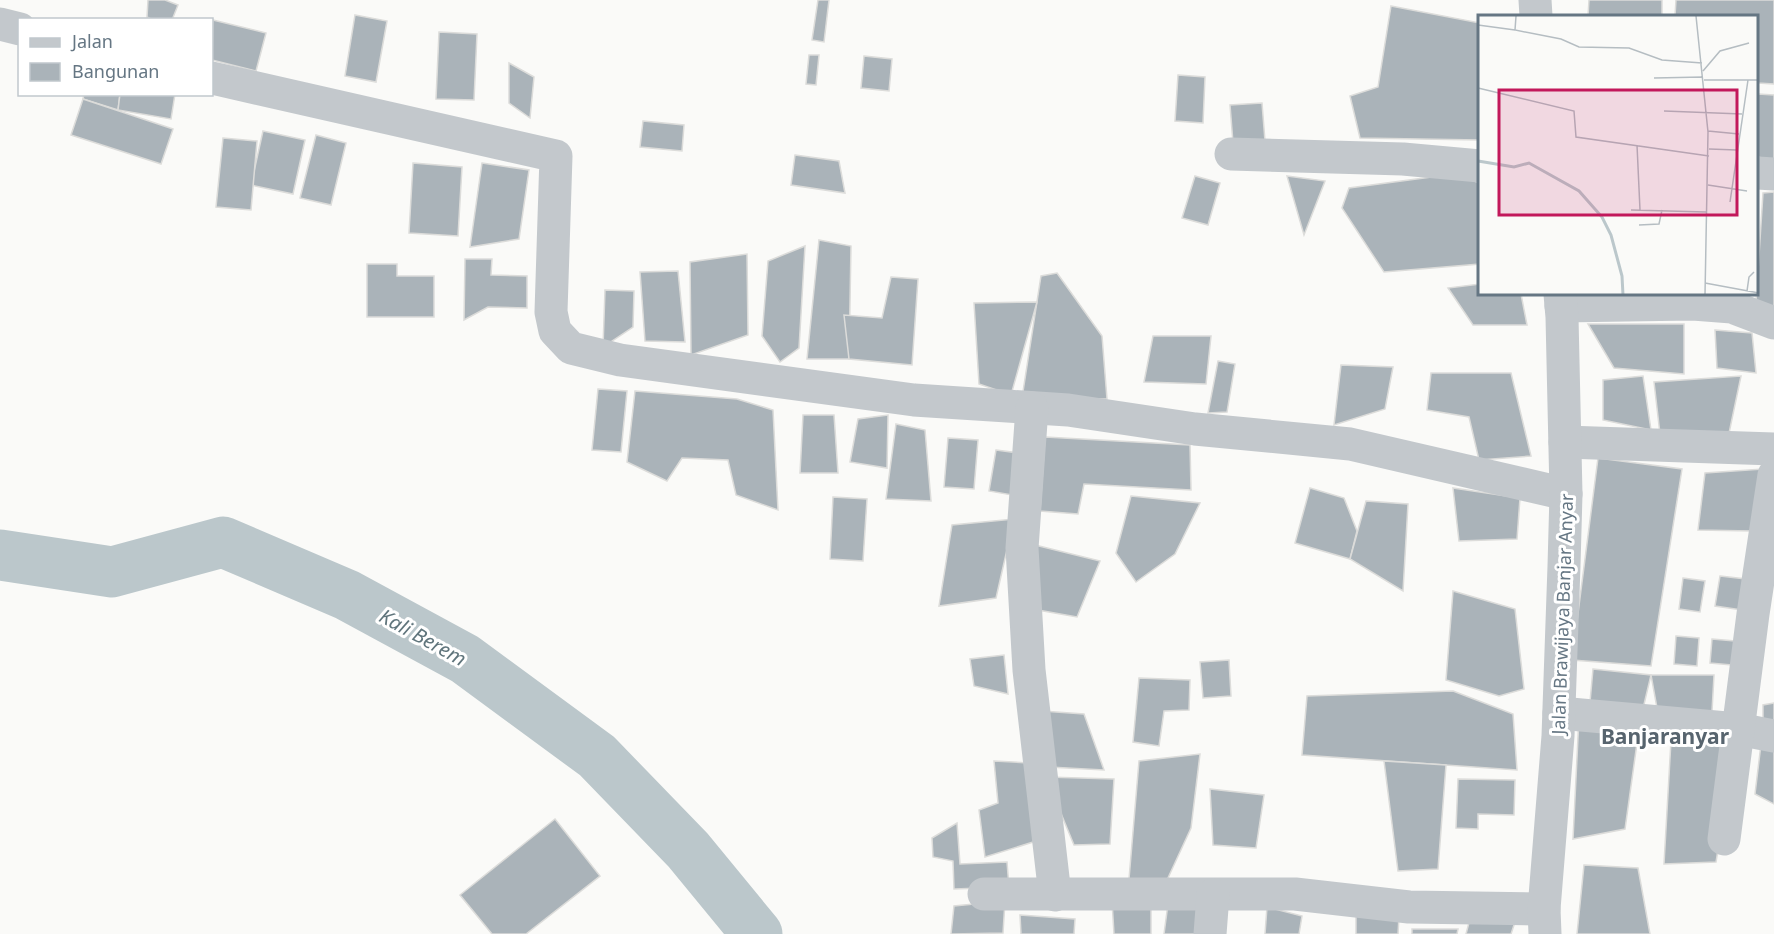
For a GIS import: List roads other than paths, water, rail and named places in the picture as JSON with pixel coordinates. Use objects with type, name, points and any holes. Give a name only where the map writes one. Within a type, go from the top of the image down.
[{"type":"street","points":[[1535,0],[1536,15]]},
{"type":"street","points":[[0,24],[18,28]]},
{"type":"street","points":[[213,78],[556,156],[551,312],[555,331],[571,348],[620,360],[914,400],[1068,410],[1195,429],[1350,444],[1566,494]]},
{"type":"street","points":[[1231,154],[1403,159],[1478,166]]},
{"type":"street","points":[[1759,173],[1774,174]]},
{"type":"street","points":[[1561,300],[1732,307],[1774,323]]},
{"type":"street","name":"Jalan Brawijaya Banjar Anyar","points":[[1545,922],[1559,713],[1566,494],[1561,300]]},
{"type":"street","points":[[1032,408],[1022,548],[1029,670],[1054,895]]},
{"type":"street","points":[[1565,442],[1774,449]]},
{"type":"street","points":[[1724,839],[1774,475]]},
{"type":"street","points":[[1559,713],[1738,729],[1774,736]]},
{"type":"street","points":[[984,894],[1295,894],[1545,922]]},
{"type":"street","points":[[1210,934],[1213,895]]},
{"type":"waterway","name":"Kali Berem","points":[[0,555],[112,572],[223,542],[347,595],[465,659],[597,756],[688,850],[757,934]]},
{"type":"district","name":"Banjaranyar","points":[[1665,736]]}]
